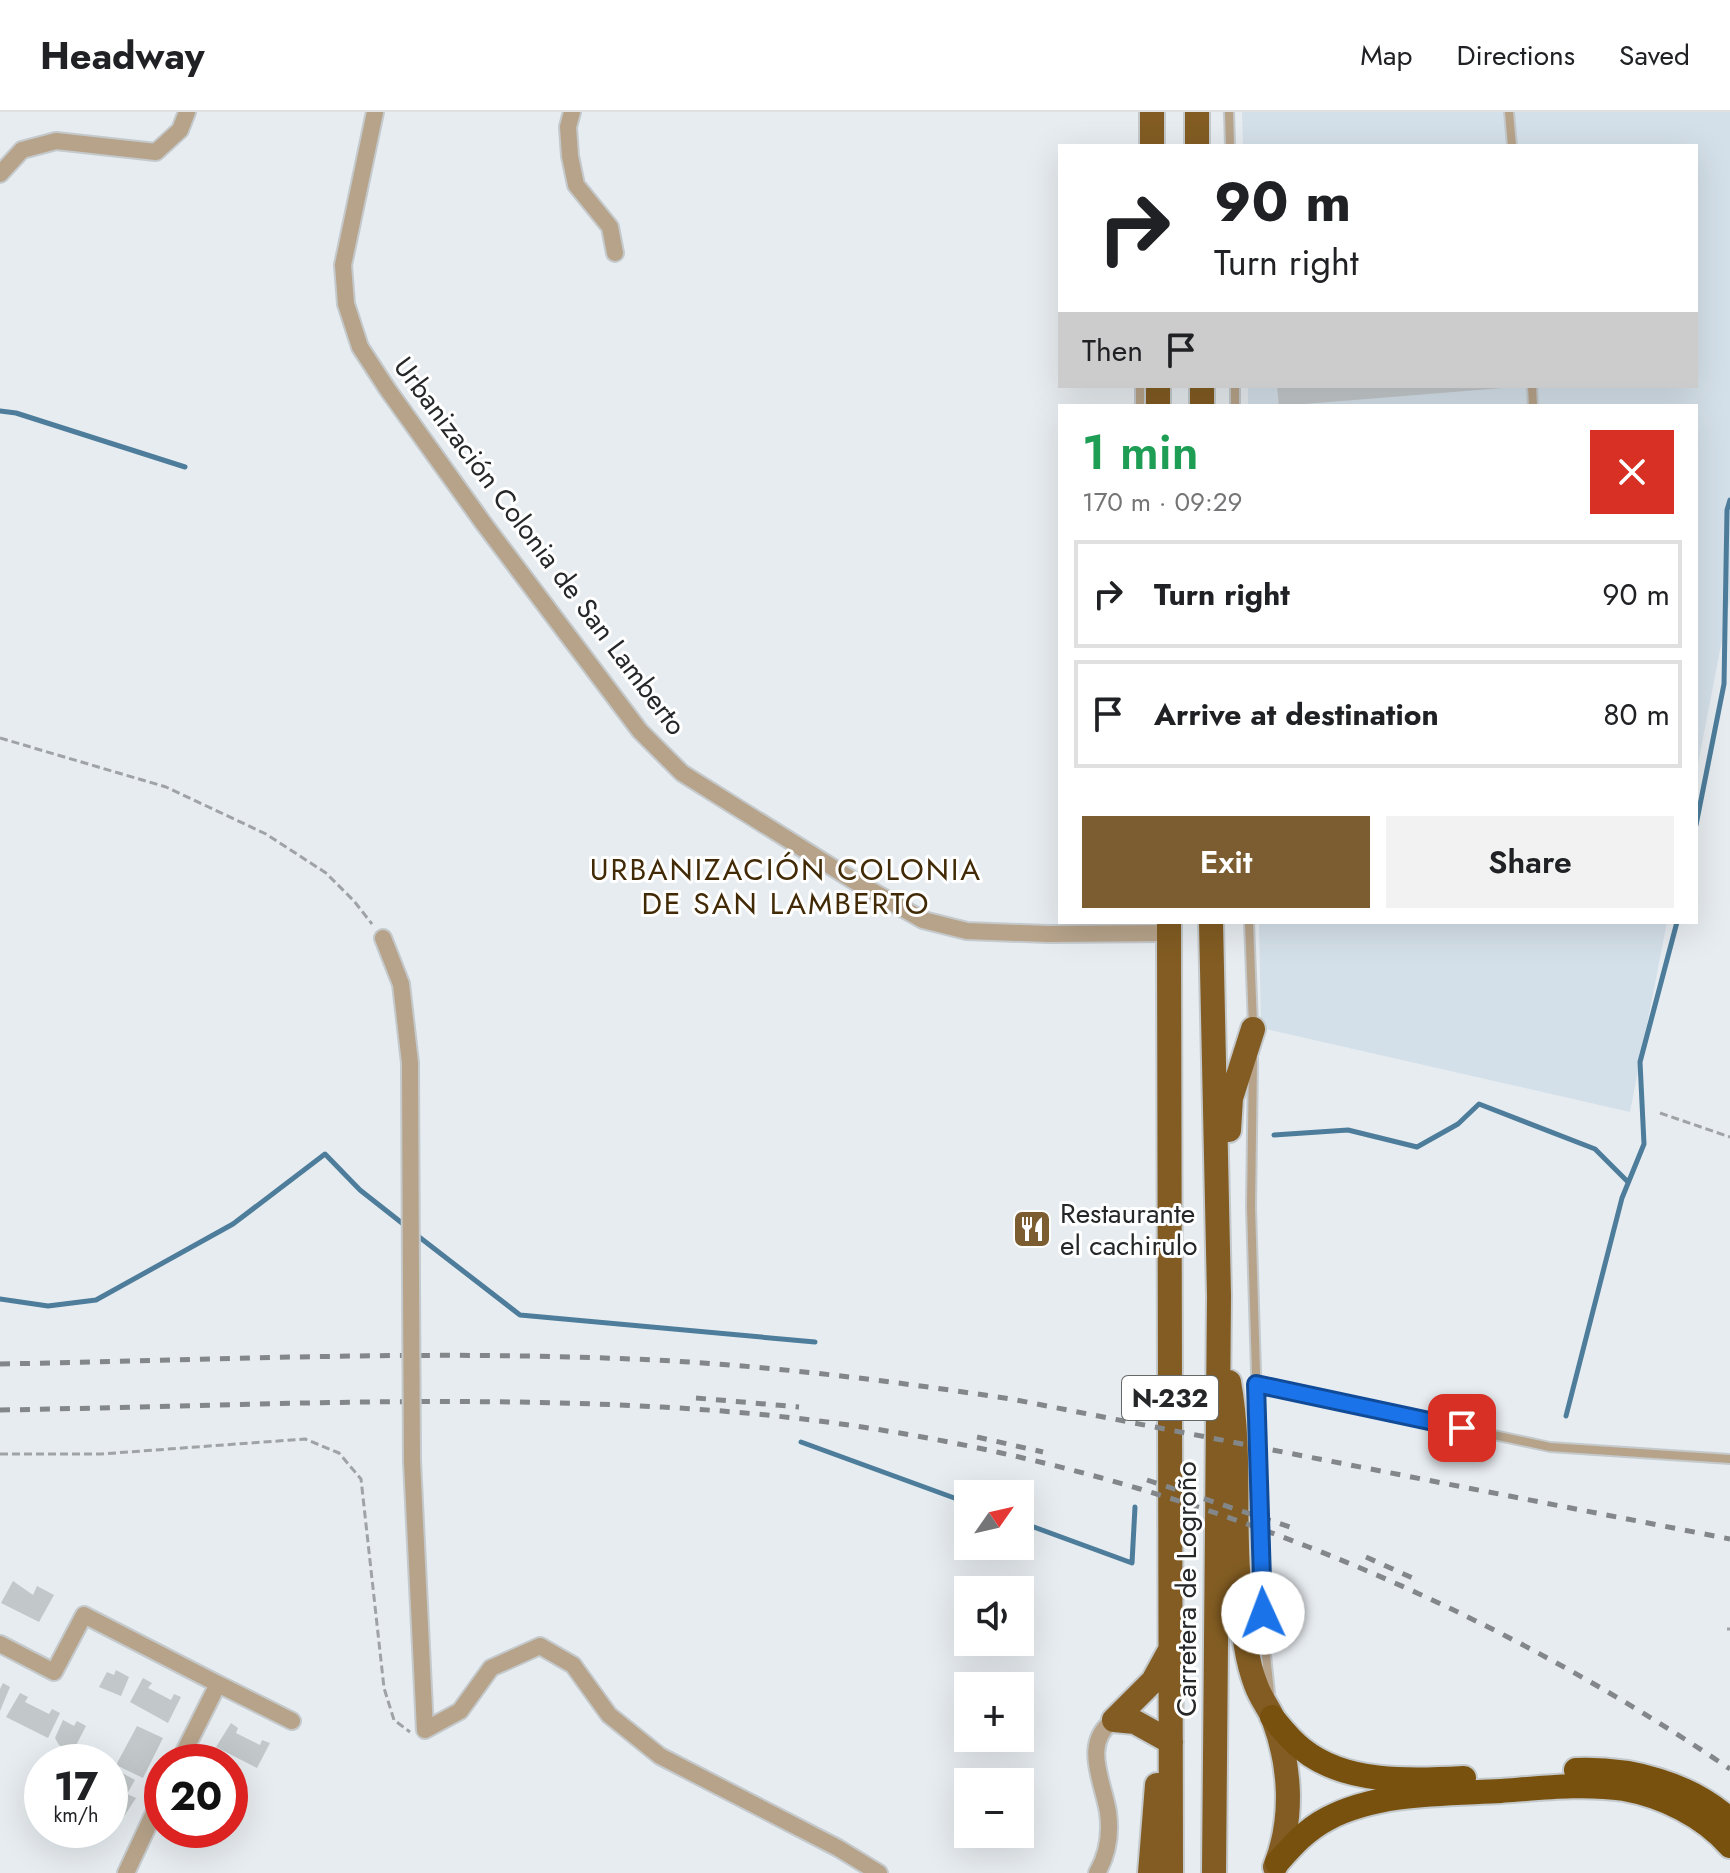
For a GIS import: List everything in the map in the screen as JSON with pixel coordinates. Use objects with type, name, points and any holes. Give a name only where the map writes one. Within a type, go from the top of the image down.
[{"type":"highway","points":[[1152,112],[1152,144]]},
{"type":"highway","points":[[1197,112],[1197,144]]},
{"type":"highway","name":"Carretera de Logroño","points":[[1211,924],[1219,1296],[1214,1873]]},
{"type":"highway","name":"Carretera de Logroño","points":[[1169,928],[1171,1873]]},
{"type":"highway","points":[[1219,1296],[1231,1098],[1253,1029]]},
{"type":"highway","points":[[1218,1323],[1235,1418],[1239,1590],[1244,1640],[1256,1685],[1272,1717],[1286,1770],[1288,1798],[1285,1838],[1275,1868]]},
{"type":"highway","points":[[1114,1720],[1153,1681],[1171,1648]]},
{"type":"highway","points":[[1272,1717],[1303,1750],[1325,1764],[1353,1773],[1410,1779],[1580,1770],[1622,1772],[1666,1783],[1697,1797],[1730,1820]]},
{"type":"highway","points":[[1114,1720],[1135,1722],[1171,1745],[1157,1776],[1150,1873]]},
{"type":"highway","points":[[1275,1868],[1311,1828],[1357,1807],[1387,1800],[1589,1786],[1625,1789],[1681,1808],[1730,1846]]},
{"type":"street","points":[[0,174],[22,150],[56,141],[156,152],[180,130],[187,112]]},
{"type":"street","name":"Urbanización Colonia de San Lamberto","points":[[375,112],[343,265],[346,304],[360,347],[475,512],[640,731],[682,773],[851,879],[923,920],[967,931],[1048,934],[1169,928]]},
{"type":"street","points":[[572,112],[568,127],[576,185],[610,227],[615,253]]},
{"type":"street","points":[[383,938],[401,984],[410,1063],[412,1461],[425,1730],[460,1711],[491,1668],[540,1646],[573,1665],[609,1715],[660,1756],[838,1848],[879,1873]]},
{"type":"street","points":[[0,1644],[54,1672],[84,1615],[292,1721]]},
{"type":"street","points":[[188,1744],[218,1684]]},
{"type":"street","points":[[1097,1873],[1104,1858],[1109,1829],[1095,1747],[1101,1732],[1114,1720]]},
{"type":"street","points":[[126,1873],[144,1834]]},
{"type":"lane","points":[[1229,112],[1230,144]]},
{"type":"lane","points":[[1509,112],[1512,144]]},
{"type":"lane","points":[[1249,924],[1256,1384],[1264,1636],[1272,1717]]},
{"type":"lane","points":[[1256,1384],[1550,1447],[1730,1459]]},
{"type":"path","points":[[0,738],[166,787],[266,834],[326,873],[354,901],[383,938]]},
{"type":"path","points":[[1660,1113],[1730,1137]]},
{"type":"path","points":[[0,1454],[101,1454],[305,1439],[339,1453],[361,1479],[384,1688],[394,1720],[408,1732],[425,1730]]},
{"type":"shaded area","points":[[1242,112],[1730,112],[1730,599],[1698,764],[1698,404],[1248,404],[1248,388],[1698,388],[1698,144],[1243,144]]},
{"type":"shaded area","points":[[1259,924],[1667,924],[1630,1112],[1261,1028]]},
{"type":"building","points":[[1277,388],[1503,388],[1304,404],[1279,404]]},
{"type":"building","points":[[13,1581],[33,1595],[37,1586],[54,1595],[39,1622],[1,1603]]},
{"type":"building","points":[[116,1670],[129,1677],[121,1696],[99,1687],[107,1672],[114,1675]]},
{"type":"building","points":[[143,1678],[152,1683],[148,1688],[171,1700],[174,1694],[181,1697],[168,1723],[130,1702]]},
{"type":"building","points":[[3,1683],[10,1687],[0,1711],[0,1689]]},
{"type":"building","points":[[20,1693],[28,1697],[25,1702],[49,1714],[52,1709],[60,1713],[48,1738],[6,1717]]},
{"type":"building","points":[[63,1720],[74,1726],[77,1721],[86,1726],[77,1744],[58,1744],[55,1738]]},
{"type":"building","points":[[231,1723],[238,1728],[236,1733],[260,1745],[262,1740],[270,1743],[257,1768],[248,1763],[248,1744],[218,1744]]},
{"type":"building","points":[[137,1726],[163,1738],[160,1744],[144,1744],[143,1778],[128,1771],[127,1744]]},
{"type":"building","points":[[128,1776],[135,1780],[128,1792]]},
{"type":"building","points":[[128,1794],[136,1798],[128,1810]]},
{"type":"waterway","points":[[0,411],[16,413],[185,467]]},
{"type":"waterway","points":[[1698,815],[1724,684],[1727,510],[1730,500]]},
{"type":"waterway","points":[[1566,1416],[1622,1198],[1644,1144],[1640,1062],[1676,924]]},
{"type":"waterway","points":[[1274,1135],[1348,1130],[1417,1147],[1458,1124],[1479,1104],[1595,1149],[1628,1182]]},
{"type":"waterway","points":[[0,1299],[48,1306],[96,1300],[233,1224],[325,1154],[360,1190],[407,1227]]},
{"type":"waterway","points":[[414,1233],[520,1315],[815,1342]]},
{"type":"waterway","points":[[801,1442],[954,1498]]},
{"type":"waterway","points":[[1034,1527],[1132,1563],[1135,1507]]},
{"type":"railway","points":[[0,1364],[473,1355],[679,1361],[774,1369],[1011,1399],[1730,1539]]},
{"type":"railway","points":[[696,1398],[799,1407]]},
{"type":"railway","points":[[0,1410],[367,1402],[642,1406],[734,1412],[867,1428],[998,1452],[1128,1485],[1255,1527],[1379,1576],[1500,1633],[1617,1697],[1730,1769]]},
{"type":"railway","points":[[977,1437],[1043,1452]]},
{"type":"railway","points":[[1147,1480],[1296,1529]]},
{"type":"railway","points":[[1366,1557],[1417,1580]]},
{"type":"place","name":"Restaurante el cachirulo","points":[[1032,1229]]},
{"type":"district","name":"URBANIZACIÓN COLONIA DE SAN LAMBERTO","points":[[786,886]]},
{"type":"route","points":[[1263,1613],[1256,1384],[1462,1428]]}]
